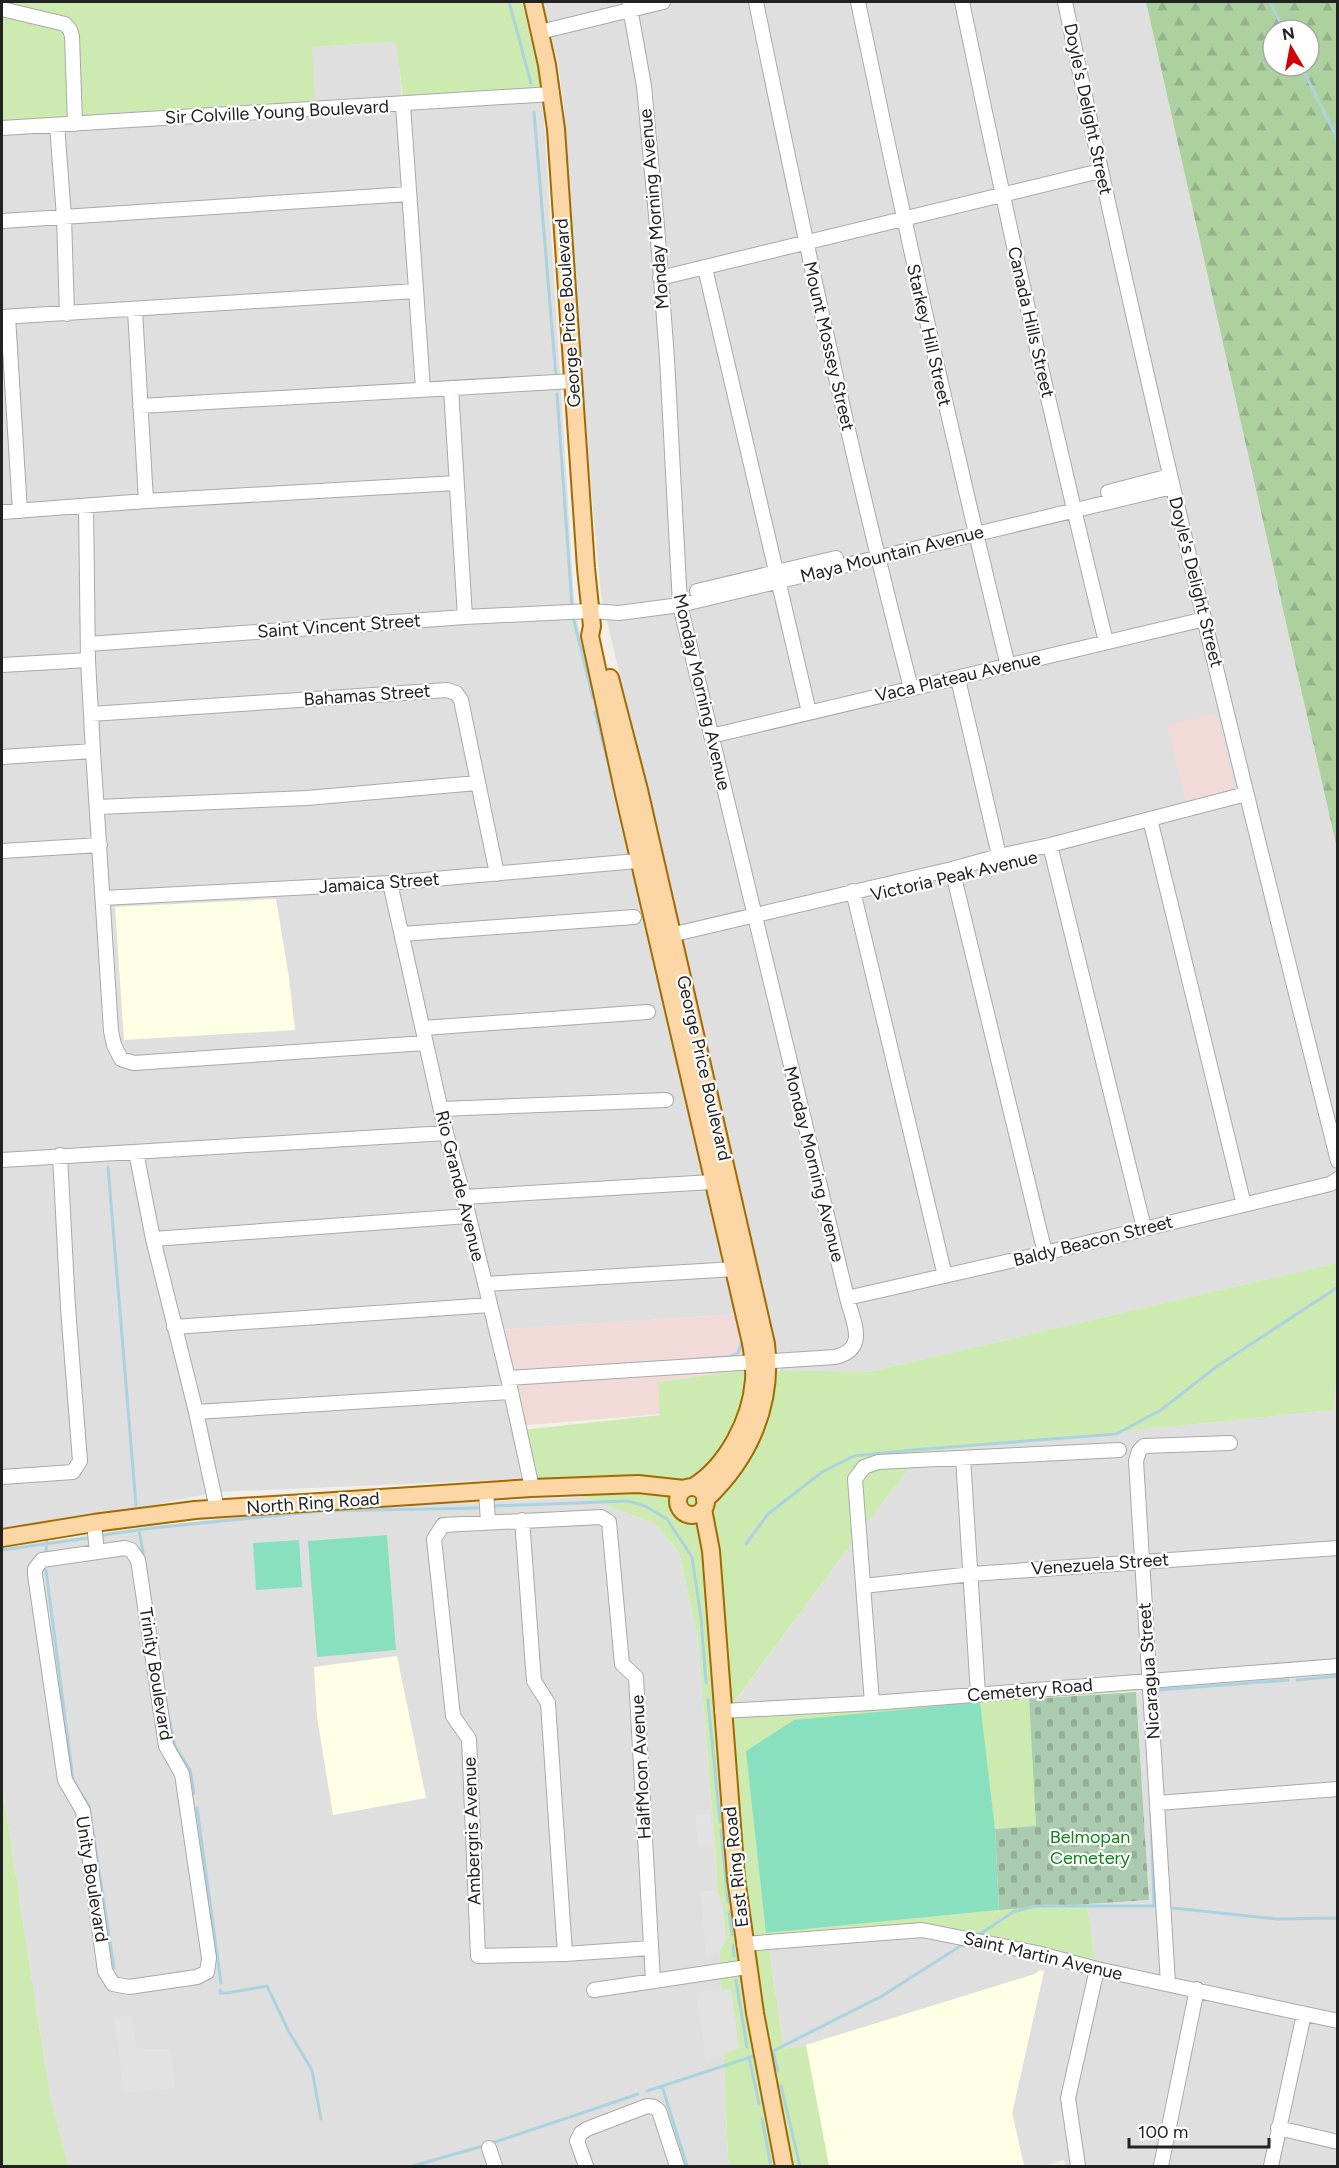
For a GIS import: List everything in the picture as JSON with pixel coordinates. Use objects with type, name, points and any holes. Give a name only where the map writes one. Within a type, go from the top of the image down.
[{"type":"main road","name":"George Price Boulevard","points":[[533,2],[552,94],[591,618],[590,636],[648,860],[707,1114],[763,1329],[761,1361],[752,1393],[745,1434],[729,1473],[692,1501]]},
{"type":"main road","name":"George Price Boulevard","points":[[707,1114],[735,1269],[749,1329],[761,1361]]},
{"type":"main road","name":"North Ring Road","points":[[2,1538],[94,1523],[217,1509],[532,1488],[646,1484],[692,1501]]},
{"type":"main road","name":"East Ring Road","points":[[692,1501],[712,1564],[736,1878],[747,1967],[784,2166]]},
{"type":"street","points":[[540,32],[630,5],[663,2]]},
{"type":"street","name":"Mount Mossey Street","points":[[756,2],[805,243],[876,554],[911,688]]},
{"type":"street","name":"Starkey Hill Street","points":[[858,2],[903,220],[1008,666]]},
{"type":"street","name":"Canada Hills Street","points":[[962,2],[1002,194],[1106,642]]},
{"type":"street","name":"Doyle's Delight Street","points":[[1065,2],[1100,171],[1171,481],[1247,799],[1338,1161]]},
{"type":"street","name":"Monday Morning Avenue","points":[[630,5],[644,86],[660,278],[669,392],[679,600],[856,1336],[856,1344],[846,1354],[835,1357],[761,1361]]},
{"type":"street","points":[[2,9],[65,24],[70,30],[75,124]]},
{"type":"street","name":"Sir Colville Young Boulevard","points":[[2,128],[552,94]]},
{"type":"street","points":[[403,105],[423,389]]},
{"type":"street","points":[[57,125],[64,217],[67,314]]},
{"type":"street","points":[[660,278],[1100,171]]},
{"type":"street","points":[[2,221],[409,194]]},
{"type":"street","points":[[705,268],[809,712]]},
{"type":"street","points":[[20,511],[7,415],[5,317],[416,291]]},
{"type":"street","points":[[135,310],[146,501]]},
{"type":"street","points":[[140,406],[573,381]]},
{"type":"street","points":[[451,388],[465,618]]},
{"type":"street","name":"Maya Mountain Avenue","points":[[591,618],[611,611],[619,613],[876,554],[1171,481]]},
{"type":"street","points":[[2,512],[456,483]]},
{"type":"street","points":[[86,506],[88,660],[93,752],[111,1031],[114,1046],[121,1059],[134,1063],[425,1043]]},
{"type":"street","name":"Saint Vincent Street","points":[[88,644],[465,618],[591,618]]},
{"type":"street","name":"Vaca Plateau Avenue","points":[[711,736],[1205,619]]},
{"type":"street","points":[[2,665],[88,660]]},
{"type":"street","points":[[958,679],[1000,860]]},
{"type":"street","name":"Bahamas Street","points":[[91,714],[447,690],[456,693],[460,700],[497,874]]},
{"type":"street","points":[[2,757],[93,752]]},
{"type":"street","points":[[97,807],[307,798],[477,783]]},
{"type":"street","name":"Victoria Peak Avenue","points":[[666,941],[1051,849],[1247,799]]},
{"type":"street","points":[[1151,823],[1244,1205]]},
{"type":"street","points":[[2,851],[100,845]]},
{"type":"street","points":[[1051,849],[1144,1228]]},
{"type":"street","name":"Jamaica Street","points":[[103,898],[390,883],[648,860]]},
{"type":"street","points":[[952,873],[1045,1253]]},
{"type":"street","name":"Rio Grande Avenue","points":[[390,883],[446,1133],[508,1378],[532,1488]]},
{"type":"street","points":[[854,896],[945,1276]]},
{"type":"street","points":[[402,934],[634,917]]},
{"type":"street","points":[[423,1028],[648,1012]]},
{"type":"street","points":[[441,1110],[666,1100]]},
{"type":"street","points":[[2,1160],[446,1133]]},
{"type":"street","points":[[136,1152],[153,1239],[196,1412],[217,1509]]},
{"type":"street","points":[[2,1477],[73,1472],[80,1461],[68,1308],[60,1155]]},
{"type":"street","name":"Baldy Beacon Street","points":[[847,1298],[1244,1205],[1330,1184],[1338,1179]]},
{"type":"street","points":[[464,1197],[712,1182]]},
{"type":"street","points":[[153,1239],[468,1216]]},
{"type":"street","points":[[485,1284],[735,1269]]},
{"type":"street","points":[[174,1326],[490,1305]]},
{"type":"street","points":[[508,1378],[761,1361]]},
{"type":"street","points":[[196,1412],[511,1392]]},
{"type":"street","name":"Nicaragua Street","points":[[1168,1983],[1137,1461],[1139,1451],[1144,1446],[1230,1443]]},
{"type":"street","points":[[872,1703],[855,1479],[864,1467],[878,1462],[1119,1450]]},
{"type":"street","points":[[963,1458],[978,1694]]},
{"type":"street","points":[[486,1491],[488,1522],[522,1520],[534,1681],[548,1703],[565,1954]]},
{"type":"street","name":"HalfMoon Avenue","points":[[522,1520],[601,1517],[609,1522],[622,1664],[636,1677],[653,1981]]},
{"type":"street","name":"Ambergris Avenue","points":[[488,1522],[443,1525],[434,1539],[453,1716],[468,1739],[478,1956],[565,1954],[651,1948]]},
{"type":"street","points":[[94,1523],[97,1552]]},
{"type":"street","name":"Trinity Boulevard","points":[[97,1552],[125,1548],[131,1550],[138,1560],[166,1746],[182,1774],[188,1803],[209,1958],[207,1972]]},
{"type":"street","name":"Venezuela Street","points":[[863,1586],[972,1574],[1338,1548]]},
{"type":"street","name":"Unity Boulevard","points":[[97,1552],[42,1560],[34,1575],[65,1780],[83,1811],[105,1971],[113,1984],[129,1987],[197,1977],[207,1972]]},
{"type":"street","name":"Cemetery Road","points":[[722,1711],[872,1703],[1338,1666]]},
{"type":"street","points":[[1158,1803],[1338,1790]]},
{"type":"street","name":"Saint Martin Avenue","points":[[744,1944],[922,1929],[1338,2021]]},
{"type":"street","points":[[594,1990],[747,1967]]},
{"type":"street","points":[[1078,2166],[1068,2098],[1097,1969]]},
{"type":"street","points":[[1161,2166],[1197,1989]]},
{"type":"street","points":[[1271,2166],[1304,2014]]},
{"type":"street","points":[[586,2166],[577,2141],[581,2133],[647,2106],[659,2111],[677,2166]]},
{"type":"street","points":[[1278,2128],[1338,2142]]},
{"type":"street","points":[[489,2148],[495,2166]]},
{"type":"shaded area","points":[[542,2],[1146,2],[1337,849],[1337,1263],[868,1372],[780,1372],[775,1340],[601,595],[581,381],[564,106],[558,64]]},
{"type":"shaded area","points":[[397,42],[402,97],[542,88],[574,599],[579,630],[739,1314],[496,1330],[521,1479],[217,1492],[110,1514],[2,1529],[2,126],[315,103],[311,47]]},
{"type":"shaded area","points":[[1216,713],[1235,789],[1186,801],[1168,725]]},
{"type":"shaded area","points":[[276,899],[295,1030],[124,1040],[115,907]]},
{"type":"shaded area","points":[[739,1314],[746,1370],[659,1382],[661,1414],[517,1426],[496,1330]]},
{"type":"shaded area","points":[[1337,1362],[1337,2166],[1066,2166],[1064,2160],[1043,2166],[1024,2166],[1012,2113],[1044,1971],[1040,1970],[1035,1974],[806,2045],[784,2049],[768,1941],[925,1927],[1095,1961],[1087,1904],[1149,1900],[1136,1692],[1150,1690],[728,1711],[922,1452],[1333,1410]]},
{"type":"shaded area","points":[[584,1497],[654,1523],[679,1552],[698,1638],[716,1858],[728,2159],[731,2166],[68,2166],[50,2095],[2,1787],[2,1548],[161,1525],[238,1517],[394,1506]]},
{"type":"shaded area","points":[[397,1656],[426,1798],[333,1815],[317,1717],[314,1667]]},
{"type":"shaded area","points":[[710,1814],[713,1846],[698,1847],[696,1815]]},
{"type":"shaded area","points":[[700,1891],[718,1891],[723,1907],[726,1940],[720,1951],[706,1955]]},
{"type":"shaded area","points":[[1040,1970],[1044,1971],[1012,2113],[1024,2166],[829,2166],[806,2045],[1035,1974]]},
{"type":"shaded area","points":[[731,1989],[739,2048],[706,2060],[696,1992]]},
{"type":"shaded area","points":[[131,2016],[137,2049],[171,2049],[175,2088],[124,2093],[114,2018]]},
{"type":"green space","points":[[2,2],[522,2],[542,88],[403,97],[396,42],[312,47],[315,103],[2,126]]},
{"type":"green space","points":[[1146,2],[1337,2],[1337,849]]},
{"type":"green space","points":[[1337,1263],[1338,1362],[1333,1410],[922,1452],[732,1705],[1148,1681],[1150,1690],[1029,1699],[1036,1826],[995,1829],[979,1702],[766,1933],[999,1910],[1087,1904],[1095,1961],[925,1927],[768,1942],[784,2049],[806,2045],[829,2166],[731,2166],[728,2159],[716,1858],[698,1638],[679,1552],[654,1523],[536,1479],[523,1430],[660,1415],[658,1382],[746,1370],[868,1372]]},
{"type":"green space","points":[[387,1535],[396,1650],[317,1657],[308,1541]]},
{"type":"green space","points":[[299,1540],[302,1587],[256,1590],[253,1543]]},
{"type":"green space","name":"Belmopan Cemetery","points":[[1136,1692],[1149,1900],[999,1910],[995,1829],[1036,1826],[1029,1699]]},
{"type":"green space","points":[[980,1702],[995,1829],[999,1910],[766,1933],[746,1751],[794,1720]]},
{"type":"green space","points":[[2,1787],[50,2095],[68,2166],[2,2166]]},
{"type":"waterway","points":[[509,2],[531,83]]},
{"type":"waterway","points":[[1270,2],[1278,18]]},
{"type":"waterway","points":[[1307,78],[1338,140]]},
{"type":"waterway","points":[[534,112],[556,377]]},
{"type":"waterway","points":[[557,394],[572,607]]},
{"type":"waterway","points":[[573,617],[593,698]]},
{"type":"waterway","points":[[595,712],[612,777]]},
{"type":"waterway","points":[[108,1167],[136,1505]]},
{"type":"waterway","points":[[746,1544],[768,1514],[822,1472],[854,1456],[1116,1434],[1161,1410],[1216,1367],[1338,1287]]},
{"type":"waterway","points":[[697,1359],[729,1357],[738,1353],[742,1341]]},
{"type":"waterway","points":[[493,1506],[628,1501],[645,1506],[667,1519],[692,1557],[701,1618],[706,1683]]},
{"type":"waterway","points":[[103,1535],[322,1511],[478,1508]]},
{"type":"waterway","points":[[139,1530],[144,1558]]},
{"type":"waterway","points":[[2,1550],[88,1538]]},
{"type":"waterway","points":[[46,1553],[47,1542]]},
{"type":"waterway","points":[[46,1570],[73,1780],[89,1806],[114,1968]]},
{"type":"waterway","points":[[1297,1680],[1338,1676]]},
{"type":"waterway","points":[[1158,1690],[1288,1680]]},
{"type":"waterway","points":[[708,1700],[720,1822]]},
{"type":"waterway","points":[[167,1710],[175,1746],[190,1770],[194,1793]]},
{"type":"waterway","points":[[197,1808],[221,1983]]},
{"type":"waterway","points":[[980,1934],[1013,1912],[1035,1906],[1154,1906],[1151,1811]]},
{"type":"waterway","points":[[721,1830],[728,1902]]},
{"type":"waterway","points":[[1173,1908],[1277,1919],[1338,1918]]},
{"type":"waterway","points":[[729,1912],[732,1935]]},
{"type":"waterway","points":[[733,1945],[734,1956]]},
{"type":"waterway","points":[[778,2071],[773,2051],[882,1996],[962,1945]]},
{"type":"waterway","points":[[736,1980],[747,2047]]},
{"type":"waterway","points":[[220,1990],[220,1993],[227,1993],[267,1986],[289,2032],[312,2070],[321,2119]]},
{"type":"waterway","points":[[647,2091],[754,2056]]},
{"type":"waterway","points":[[749,2057],[759,2104]]},
{"type":"waterway","points":[[662,2086],[687,2166]]},
{"type":"waterway","points":[[781,2086],[800,2166]]},
{"type":"waterway","points":[[570,2117],[638,2094]]},
{"type":"waterway","points":[[492,2143],[567,2118]]},
{"type":"waterway","points":[[762,2119],[771,2166]]},
{"type":"waterway","points":[[413,2166],[483,2146]]}]
